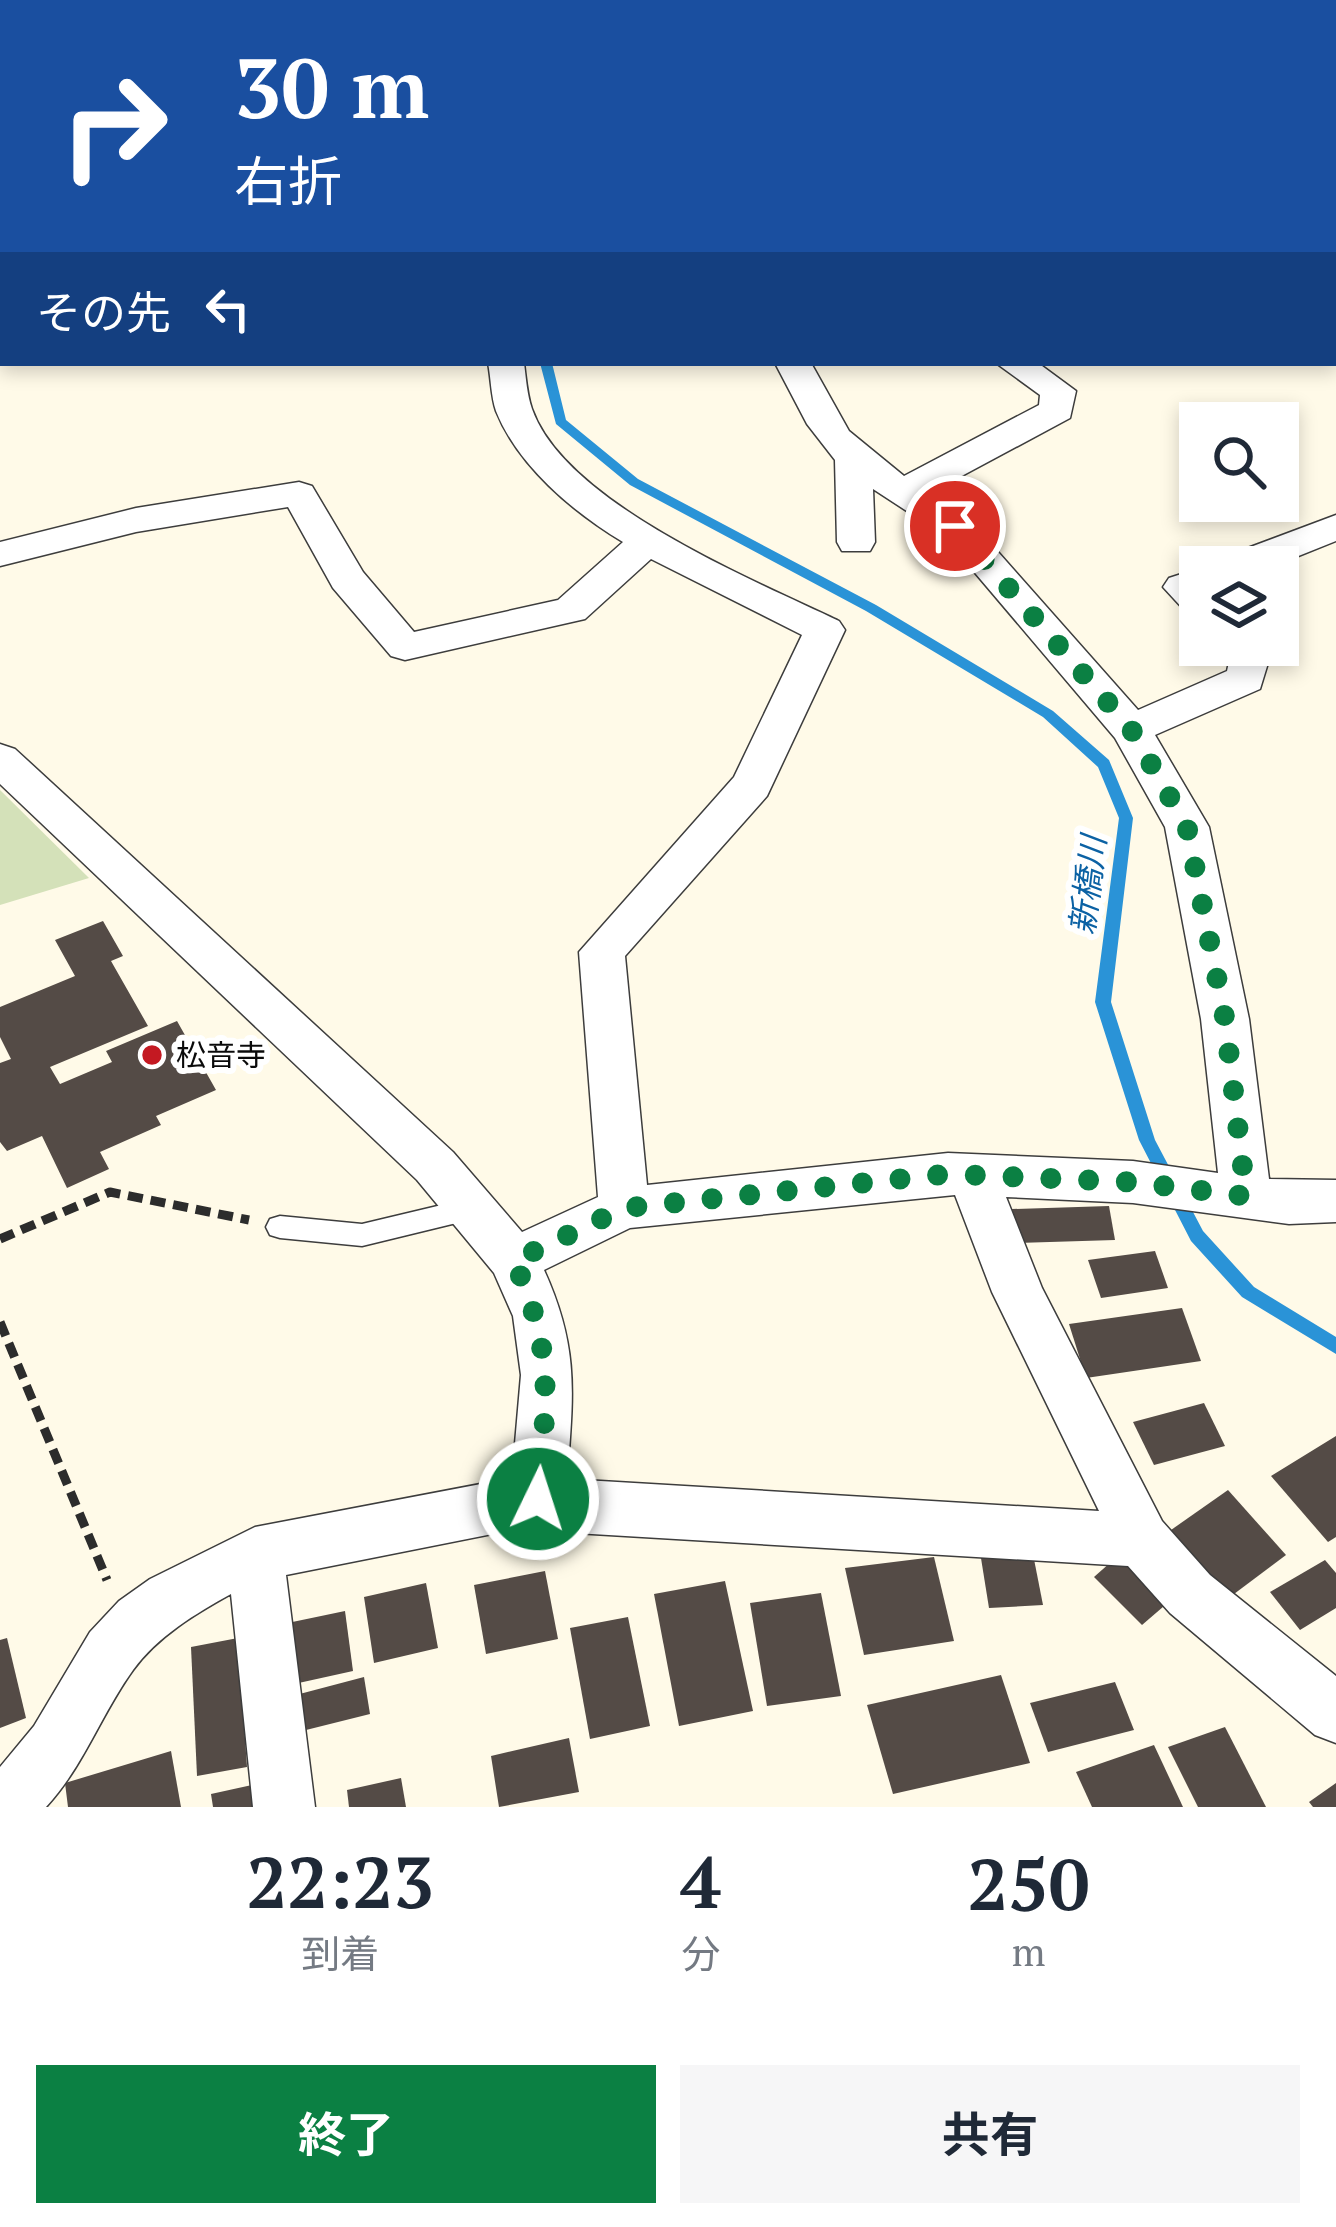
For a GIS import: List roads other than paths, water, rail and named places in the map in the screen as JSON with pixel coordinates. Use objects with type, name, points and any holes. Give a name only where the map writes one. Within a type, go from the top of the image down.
[{"type":"street","points":[[506,366],[506,397],[520,431],[551,471],[673,556],[825,630],[752,784],[602,952],[624,1208]]},
{"type":"street","points":[[795,366],[827,431],[853,461],[955,526],[1131,729],[1187,827],[1225,1019],[1238,1194]]},
{"type":"street","points":[[903,492],[1057,410],[1058,391],[1019,366]]},
{"type":"street","points":[[853,461],[856,542]]},
{"type":"street","points":[[0,554],[136,520],[299,494],[347,579],[405,647],[571,610],[650,538]]},
{"type":"street","points":[[1288,546],[1336,527]]},
{"type":"street","points":[[1131,729],[1246,679],[1249,666]]},
{"type":"street","points":[[0,759],[435,1166],[514,1261],[539,1316],[548,1375],[538,1499]]},
{"type":"street","points":[[514,1261],[624,1208],[948,1174],[1133,1182],[1289,1204],[1336,1201]]},
{"type":"street","points":[[978,1175],[980,1193],[1018,1292],[1142,1540],[1190,1594],[1336,1714]]},
{"type":"street","points":[[0,1804],[13,1797],[64,1735],[128,1631],[224,1566],[255,1555],[538,1499],[575,1507],[1142,1540]]},
{"type":"street","points":[[255,1555],[284,1807]]},
{"type":"lane","points":[[280,1227],[362,1235],[471,1209]]},
{"type":"waterway","name":"新橋川","points":[[547,366],[560,421],[634,482],[871,608],[1048,714],[1104,764],[1126,818],[1103,1002],[1147,1140],[1197,1236],[1248,1292],[1336,1346]]},
{"type":"place","name":"松音寺","points":[[152,1055]]}]
